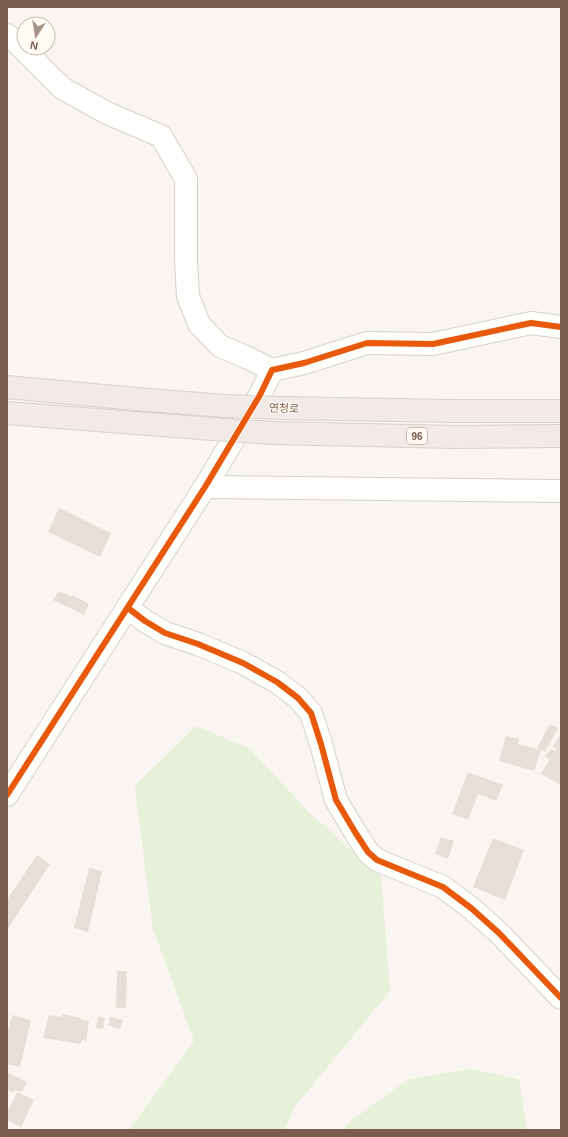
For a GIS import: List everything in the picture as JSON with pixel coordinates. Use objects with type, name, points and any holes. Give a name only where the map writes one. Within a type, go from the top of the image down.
[{"type":"highway","name":"연청로","points":[[7,387],[224,406],[454,411],[561,411]]},
{"type":"highway","name":"96","points":[[7,413],[272,433],[455,437],[561,436]]},
{"type":"street","points":[[7,35],[15,41],[62,88],[107,113],[161,136],[186,179],[186,260],[188,296],[199,324],[220,346],[272,370],[304,363],[367,343],[433,344],[532,323],[561,327]]},
{"type":"street","points":[[7,795],[205,487],[260,395],[272,370]]},
{"type":"street","points":[[205,487],[561,490]]},
{"type":"street","points":[[128,608],[145,621],[165,633],[243,662],[277,682],[298,698],[311,712],[336,800],[368,852],[377,860],[443,887],[471,908],[499,933],[561,998]]},
{"type":"green space","points":[[196,726],[249,748],[310,813],[381,876],[390,991],[293,1109],[285,1130],[129,1130],[194,1041],[153,929],[135,786]]},
{"type":"green space","points":[[470,1069],[519,1079],[527,1130],[345,1130],[345,1125],[409,1079]]},
{"type":"building","points":[[59,508],[111,533],[100,557],[48,532]]},
{"type":"building","points":[[59,591],[71,597],[72,595],[89,604],[84,615],[53,600]]},
{"type":"building","points":[[550,724],[558,728],[545,752],[537,748]]},
{"type":"building","points":[[561,734],[561,752],[553,747]]},
{"type":"building","points":[[506,736],[519,739],[518,744],[541,750],[534,771],[499,761]]},
{"type":"building","points":[[551,749],[555,751],[556,749],[561,752],[561,785],[541,774],[552,756],[549,759],[545,757]]},
{"type":"building","points":[[468,772],[503,785],[496,801],[478,794],[468,820],[452,814]]},
{"type":"building","points":[[441,837],[454,841],[448,859],[435,854]]},
{"type":"building","points":[[493,838],[524,850],[505,900],[473,887]]},
{"type":"building","points":[[37,855],[50,864],[7,930],[7,900]]},
{"type":"building","points":[[89,868],[102,871],[88,932],[74,928]]},
{"type":"building","points":[[117,971],[127,971],[126,1008],[116,1008]]},
{"type":"building","points":[[62,1014],[89,1021],[86,1041],[82,1040],[81,1044],[43,1038],[49,1015],[61,1017]]},
{"type":"building","points":[[12,1015],[31,1020],[20,1067],[7,1064],[7,1036]]},
{"type":"building","points":[[98,1016],[105,1018],[103,1029],[96,1028]]},
{"type":"building","points":[[110,1017],[123,1020],[120,1029],[108,1025]]},
{"type":"building","points":[[9,1073],[27,1082],[22,1092],[15,1090],[14,1093],[7,1090],[7,1074],[8,1075]]},
{"type":"building","points":[[17,1092],[34,1100],[21,1127],[7,1120],[7,1111]]},
{"type":"cycle path","points":[[7,795],[205,487],[260,395],[272,370],[304,363],[367,343],[433,344],[531,323],[561,327]]},
{"type":"cycle path","points":[[128,608],[145,621],[165,633],[198,644],[243,663],[277,682],[298,698],[311,713],[336,800],[368,852],[377,860],[443,887],[471,908],[499,933],[561,998]]}]
